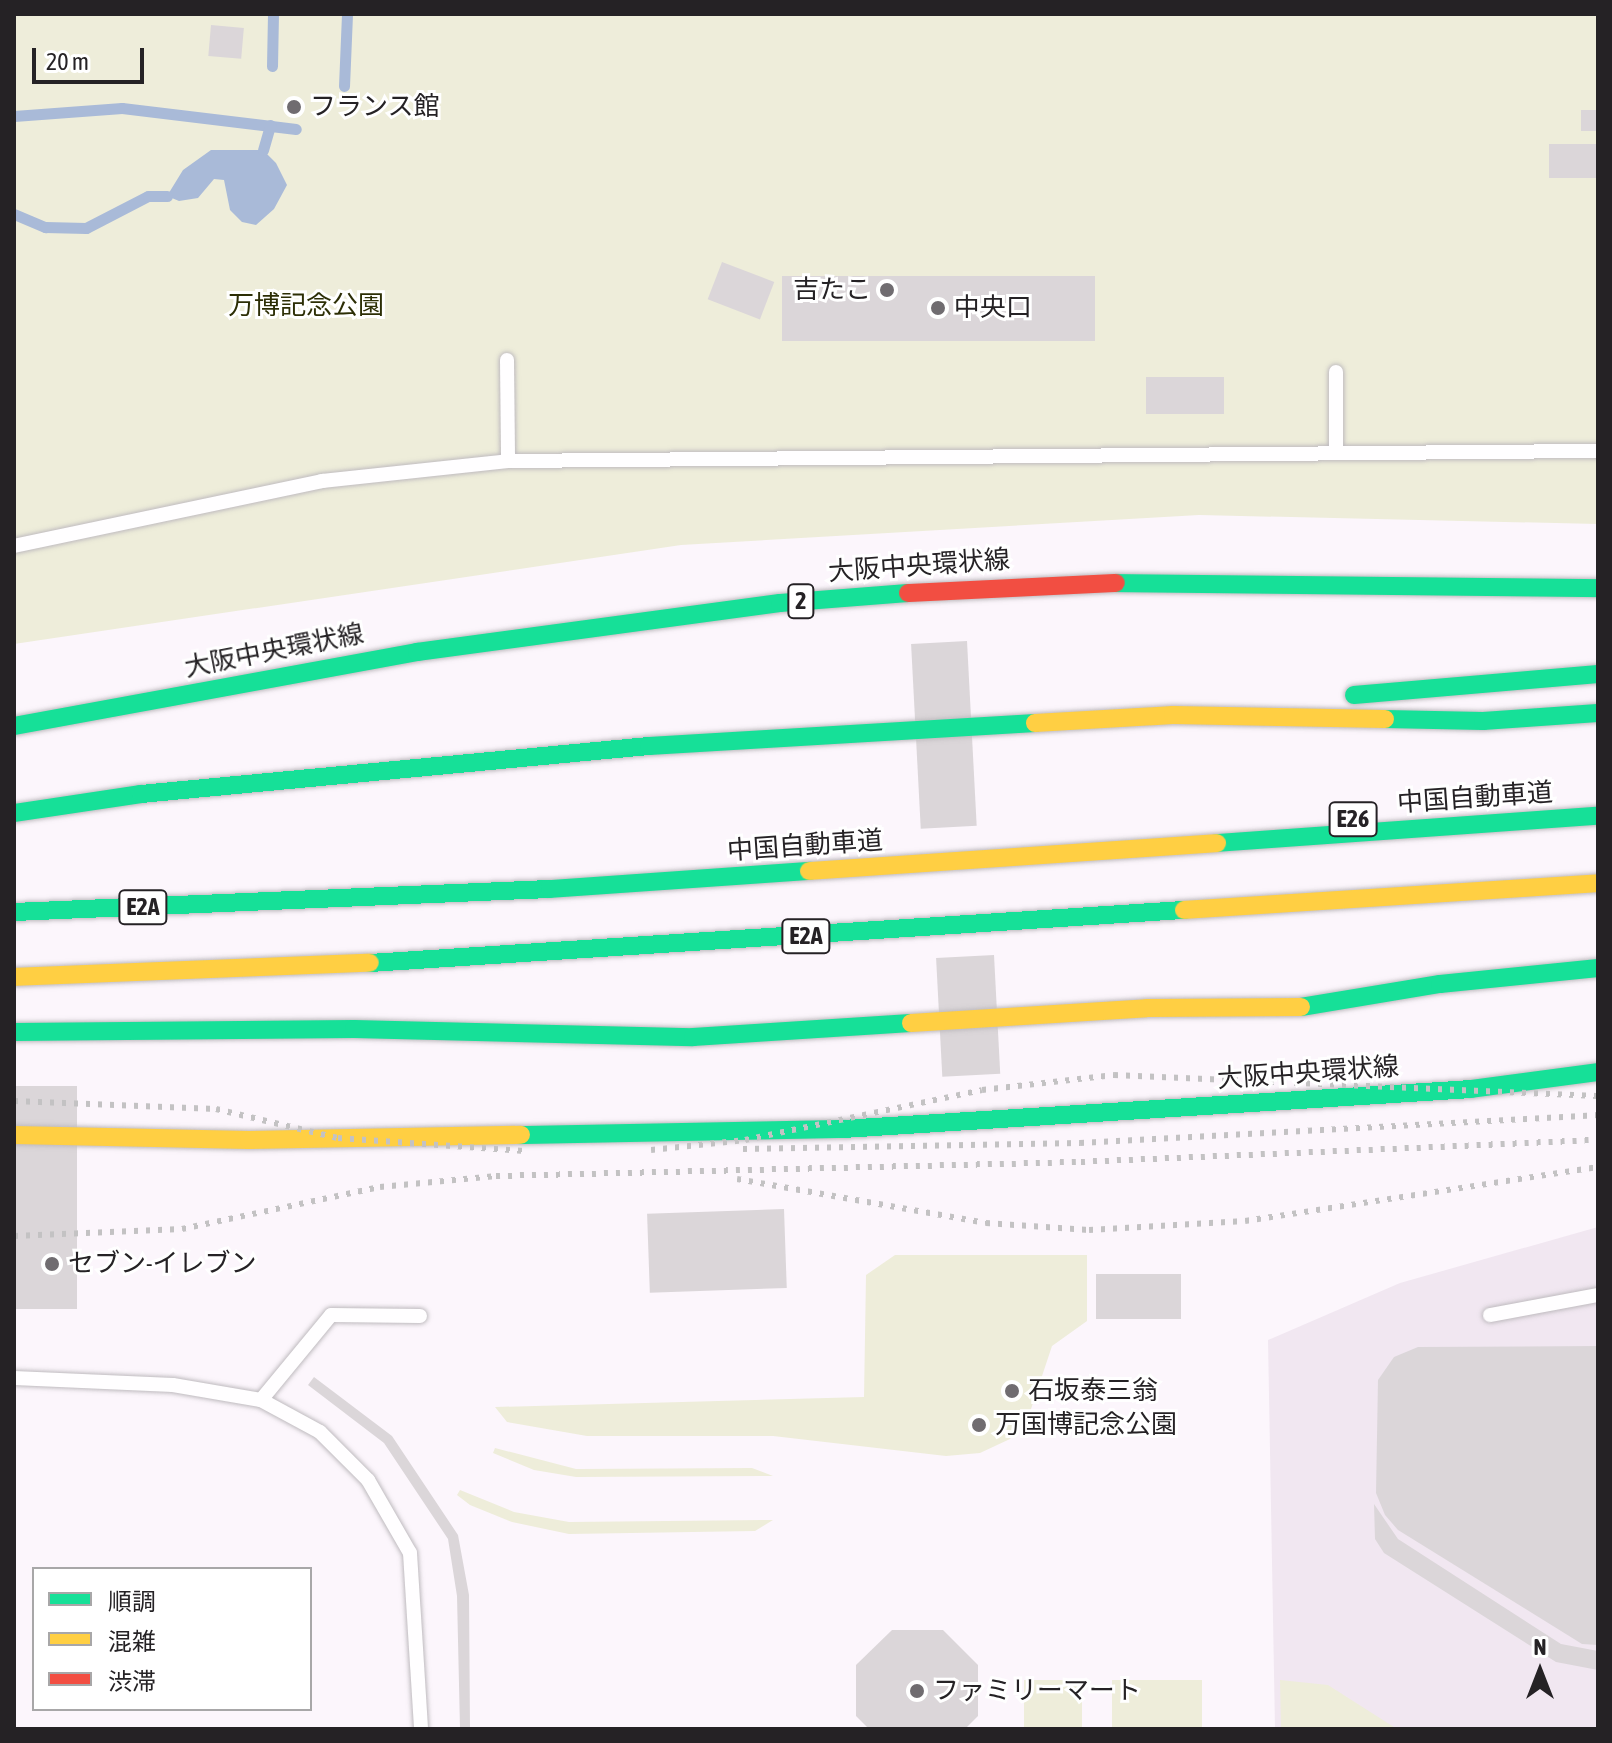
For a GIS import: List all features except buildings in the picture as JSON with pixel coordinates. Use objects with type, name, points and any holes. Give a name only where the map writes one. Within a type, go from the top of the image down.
[{"type":"main road","name":"大阪中央環状線","points":[[14,726],[417,652],[780,603],[1018,585],[1288,581],[1598,588]]},
{"type":"main road","points":[[14,813],[141,794],[547,754],[1173,715],[1598,674]]},
{"type":"main road","points":[[1173,715],[1483,721],[1598,713]]},
{"type":"main road","name":"E26","points":[[1109,850],[1472,804]]},
{"type":"main road","name":"中国自動車道","points":[[14,912],[550,889],[1598,816]]},
{"type":"main road","name":"E2A","points":[[14,977],[356,964],[1598,883]]},
{"type":"main road","points":[[14,1032],[354,1029],[693,1037],[1147,1008],[1282,1010],[1440,984],[1598,968]]},
{"type":"main road","name":"大阪中央環状線","points":[[14,1135],[264,1140],[843,1129],[1471,1089],[1598,1072]]},
{"type":"lane","points":[[507,360],[508,461]]},
{"type":"lane","points":[[1336,372],[1336,450]]},
{"type":"lane","points":[[14,546],[322,481],[508,461],[1336,450],[1598,451]]},
{"type":"lane","points":[[1490,1315],[1598,1295]]},
{"type":"lane","points":[[261,1400],[331,1315],[420,1316]]},
{"type":"lane","points":[[14,1378],[173,1385],[261,1400],[320,1432],[368,1480],[410,1553],[421,1729]]},
{"type":"shaded area","points":[[1598,1227],[1598,1729],[1275,1729],[1268,1340],[1400,1283]]},
{"type":"green space","name":"万博記念公園","points":[[14,14],[1598,14],[1598,524],[1199,515],[681,545],[14,644]]},
{"type":"green space","points":[[895,1255],[1087,1255],[1087,1321],[1052,1346],[1029,1415],[1010,1439],[980,1453],[946,1456],[773,1436],[587,1436],[507,1422],[495,1407],[864,1397],[866,1275]]},
{"type":"green space","points":[[495,1448],[576,1469],[752,1468],[773,1476],[576,1477],[534,1470],[493,1453]]},
{"type":"green space","points":[[460,1490],[514,1512],[569,1522],[773,1520],[755,1531],[569,1534],[512,1522],[470,1505],[457,1495]]},
{"type":"green space","points":[[1024,1680],[1082,1680],[1082,1729],[1024,1729]]},
{"type":"green space","points":[[1112,1680],[1202,1680],[1202,1729],[1112,1729]]},
{"type":"green space","points":[[1280,1680],[1328,1685],[1397,1729],[1281,1729]]},
{"type":"water","points":[[211,150],[263,150],[276,163],[287,185],[274,209],[256,225],[242,222],[230,210],[224,180],[214,179],[198,198],[179,201],[167,196],[183,170]]},
{"type":"waterway","points":[[272,66],[273,14]]},
{"type":"waterway","points":[[344,86],[347,14]]},
{"type":"waterway","points":[[14,116],[122,108],[296,129]]},
{"type":"waterway","points":[[263,150],[270,125]]},
{"type":"waterway","points":[[14,214],[45,227],[86,228],[148,196],[167,196]]},
{"type":"railway","points":[[651,1150],[745,1140],[982,1090],[1114,1075],[1598,1096]]},
{"type":"railway","points":[[14,1101],[216,1109],[338,1138],[525,1151]]},
{"type":"railway","points":[[743,1149],[1080,1143],[1598,1115]]},
{"type":"railway","points":[[14,1236],[182,1229],[380,1187],[496,1176],[1081,1162],[1598,1140]]},
{"type":"railway","points":[[737,1179],[986,1223],[1089,1230],[1245,1221],[1598,1167]]},
{"type":"traffic: fast","points":[[1116,583],[1598,588]]},
{"type":"traffic: fast","points":[[14,726],[417,652],[780,603],[908,593]]},
{"type":"traffic: fast","points":[[1354,695],[1598,674]]},
{"type":"traffic: fast","points":[[1385,719],[1483,721],[1598,713]]},
{"type":"traffic: fast","points":[[14,813],[141,794],[649,746],[1035,723]]},
{"type":"traffic: fast","points":[[1217,843],[1598,816]]},
{"type":"traffic: fast","points":[[14,912],[550,889],[809,871]]},
{"type":"traffic: fast","points":[[370,963],[1184,910]]},
{"type":"traffic: fast","points":[[1301,1007],[1440,984],[1598,968]]},
{"type":"traffic: fast","points":[[14,1032],[354,1029],[693,1037],[911,1023]]},
{"type":"traffic: fast","points":[[521,1135],[843,1129],[1471,1089],[1598,1072]]},
{"type":"traffic: slow","points":[[1035,723],[1173,715],[1385,719]]},
{"type":"traffic: slow","points":[[809,871],[1217,843]]},
{"type":"traffic: slow","points":[[1184,910],[1598,883]]},
{"type":"traffic: slow","points":[[14,977],[370,963]]},
{"type":"traffic: slow","points":[[911,1023],[1147,1008],[1301,1007]]},
{"type":"traffic: slow","points":[[14,1135],[249,1140],[521,1135]]},
{"type":"traffic: jam","points":[[908,593],[1116,583]]},
{"type":"place","name":"フランス館","points":[[294,107]]},
{"type":"place","name":"吉たこ","points":[[887,290]]},
{"type":"place","name":"中央口","points":[[938,308]]},
{"type":"place","name":"セブン-イレブン","points":[[52,1264]]},
{"type":"place","name":"石坂泰三翁","points":[[1012,1391]]},
{"type":"place","name":"万国博記念公園","points":[[979,1425]]},
{"type":"place","name":"ファミリーマート","points":[[917,1691]]}]
